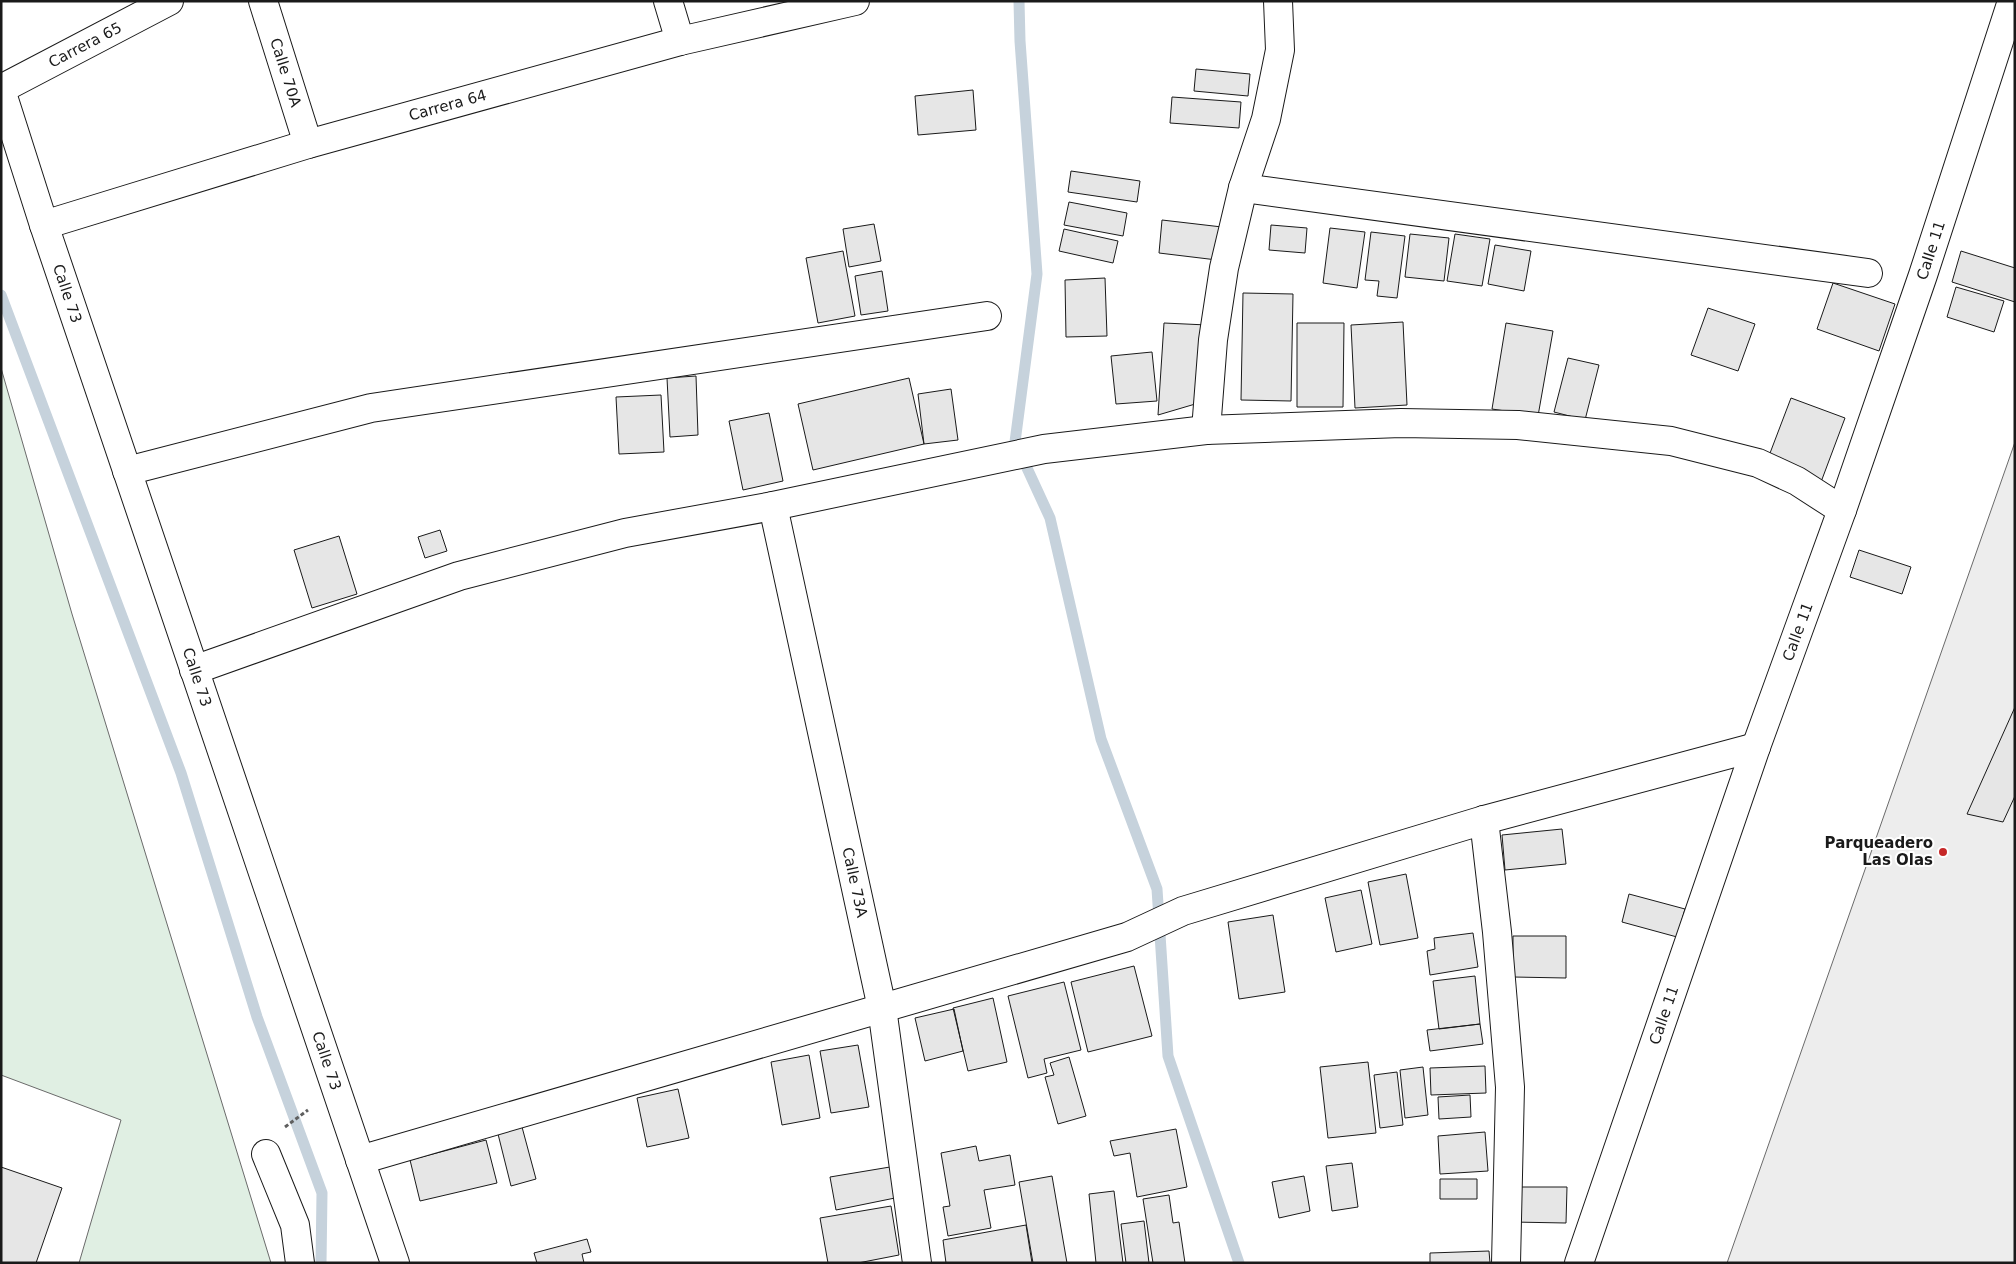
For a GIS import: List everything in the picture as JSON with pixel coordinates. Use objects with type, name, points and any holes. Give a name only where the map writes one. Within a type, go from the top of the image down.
[{"type":"street","name":"Carrera 65","points":[[1,89],[169,1]]},
{"type":"street","name":"Calle 70A","points":[[263,1],[308,144]]},
{"type":"street","points":[[668,1],[680,40]]},
{"type":"street","name":"Carrera 64","points":[[44,225],[308,144],[680,40],[855,1]]},
{"type":"street","points":[[1206,430],[1213,340],[1224,268],[1243,188],[1266,118],[1280,50],[1278,1]]},
{"type":"street","name":"Calle 11","points":[[1579,1263],[1756,747],[1842,510],[1923,275],[2009,2]]},
{"type":"street","name":"Calle 73","points":[[1,89],[44,225],[394,1263]]},
{"type":"street","points":[[1243,188],[1868,274]]},
{"type":"street","points":[[127,471],[371,408],[987,316]]},
{"type":"street","points":[[194,670],[459,576],[625,533],[773,506],[1044,449],[1206,430],[1401,423],[1518,426],[1671,441],[1758,464],[1797,481],[1842,510]]},
{"type":"street","name":"Calle 73A","points":[[773,506],[882,1008],[916,1263]]},
{"type":"street","points":[[360,1160],[1127,937],[1183,912],[1484,820],[1756,747]]},
{"type":"street","points":[[1484,820],[1497,932],[1510,1087],[1506,1263]]},
{"type":"street","points":[[266,1154],[295,1225],[300,1263]]},
{"type":"path","points":[[282,1129],[311,1108]]},
{"type":"green space","points":[[1,368],[72,614],[271,1263],[79,1263],[121,1120],[1,1075]]},
{"type":"shaded area","name":"Parqueadero Las Olas","points":[[2015,442],[2015,1263],[1727,1263]]},
{"type":"building","points":[[1196,69],[1250,74],[1248,96],[1194,91]]},
{"type":"building","points":[[973,90],[976,130],[918,135],[915,96]]},
{"type":"building","points":[[1172,97],[1241,102],[1239,128],[1170,123]]},
{"type":"building","points":[[1071,171],[1140,181],[1137,202],[1068,192]]},
{"type":"building","points":[[1069,202],[1127,213],[1123,236],[1064,225]]},
{"type":"building","points":[[1162,220],[1222,227],[1217,260],[1159,253]]},
{"type":"building","points":[[874,224],[881,261],[849,267],[843,229]]},
{"type":"building","points":[[1271,225],[1307,228],[1305,253],[1269,250]]},
{"type":"building","points":[[1330,228],[1365,232],[1357,288],[1323,283]]},
{"type":"building","points":[[1064,229],[1118,241],[1113,263],[1059,251]]},
{"type":"building","points":[[1371,232],[1405,236],[1397,298],[1377,296],[1379,281],[1365,280]]},
{"type":"building","points":[[1410,234],[1449,238],[1444,281],[1405,277]]},
{"type":"building","points":[[1455,234],[1490,239],[1482,286],[1447,281]]},
{"type":"building","points":[[1495,245],[1531,251],[1524,291],[1488,284]]},
{"type":"building","points":[[843,251],[855,316],[818,323],[806,258]]},
{"type":"building","points":[[1961,251],[2015,268],[2015,302],[1952,282]]},
{"type":"building","points":[[882,271],[888,311],[861,315],[855,276]]},
{"type":"building","points":[[1105,278],[1107,336],[1066,337],[1065,280]]},
{"type":"building","points":[[1833,283],[1895,304],[1879,351],[1817,329]]},
{"type":"building","points":[[1956,287],[2004,301],[1994,332],[1947,317]]},
{"type":"building","points":[[1243,293],[1293,294],[1291,401],[1241,400]]},
{"type":"building","points":[[1708,308],[1755,324],[1738,371],[1691,355]]},
{"type":"building","points":[[1403,322],[1407,405],[1355,408],[1351,325]]},
{"type":"building","points":[[1164,323],[1207,325],[1202,402],[1158,415]]},
{"type":"building","points":[[1297,323],[1344,323],[1343,407],[1297,407]]},
{"type":"building","points":[[1506,323],[1553,331],[1538,416],[1492,409]]},
{"type":"building","points":[[1152,352],[1157,401],[1116,404],[1111,356]]},
{"type":"building","points":[[1568,358],[1599,365],[1585,420],[1554,412]]},
{"type":"building","points":[[696,376],[698,435],[670,437],[667,378]]},
{"type":"building","points":[[909,378],[924,444],[813,470],[798,404]]},
{"type":"building","points":[[951,389],[958,440],[924,444],[918,394]]},
{"type":"building","points":[[661,395],[664,452],[619,454],[616,397]]},
{"type":"building","points":[[1791,398],[1845,418],[1821,482],[1767,461]]},
{"type":"building","points":[[769,413],[783,481],[743,490],[729,421]]},
{"type":"building","points":[[440,530],[447,551],[425,558],[418,537]]},
{"type":"building","points":[[339,536],[357,594],[312,608],[294,550]]},
{"type":"building","points":[[1859,550],[1911,567],[1902,594],[1850,577]]},
{"type":"building","points":[[2015,707],[2015,796],[2003,822],[1967,814]]},
{"type":"building","points":[[1562,829],[1566,864],[1505,870],[1502,835]]},
{"type":"building","points":[[1406,874],[1418,938],[1380,945],[1368,882]]},
{"type":"building","points":[[1361,890],[1372,944],[1336,952],[1325,898]]},
{"type":"building","points":[[1629,894],[1685,909],[1677,937],[1622,922]]},
{"type":"building","points":[[1273,915],[1285,992],[1239,999],[1228,922]]},
{"type":"building","points":[[1473,933],[1478,967],[1430,975],[1427,951],[1435,949],[1434,938]]},
{"type":"building","points":[[1513,936],[1566,936],[1566,978],[1513,977]]},
{"type":"building","points":[[1134,966],[1152,1036],[1088,1052],[1071,982]]},
{"type":"building","points":[[1475,976],[1480,1024],[1439,1029],[1433,981]]},
{"type":"building","points":[[1064,982],[1081,1050],[1044,1059],[1047,1073],[1028,1078],[1008,996]]},
{"type":"building","points":[[993,998],[1007,1062],[968,1071],[953,1008]]},
{"type":"building","points":[[954,1009],[963,1051],[925,1061],[915,1018]]},
{"type":"building","points":[[1480,1024],[1483,1044],[1430,1051],[1427,1030]]},
{"type":"building","points":[[858,1045],[869,1107],[831,1113],[820,1051]]},
{"type":"building","points":[[809,1055],[820,1118],[782,1125],[771,1062]]},
{"type":"building","points":[[1069,1057],[1086,1116],[1058,1124],[1045,1077],[1054,1075],[1050,1063]]},
{"type":"building","points":[[1368,1062],[1376,1133],[1328,1138],[1320,1067]]},
{"type":"building","points":[[1485,1066],[1486,1093],[1431,1095],[1430,1068]]},
{"type":"building","points":[[1423,1067],[1428,1115],[1405,1118],[1400,1070]]},
{"type":"building","points":[[1397,1072],[1403,1125],[1380,1128],[1374,1075]]},
{"type":"building","points":[[678,1089],[689,1138],[647,1147],[637,1098]]},
{"type":"building","points":[[1470,1095],[1471,1117],[1439,1119],[1438,1097]]},
{"type":"building","points":[[522,1127],[536,1179],[511,1186],[498,1134]]},
{"type":"building","points":[[1176,1129],[1187,1187],[1137,1197],[1130,1153],[1114,1156],[1110,1141]]},
{"type":"building","points":[[1485,1132],[1488,1171],[1440,1174],[1438,1136]]},
{"type":"building","points":[[486,1140],[497,1183],[420,1201],[410,1160]]},
{"type":"building","points":[[976,1146],[979,1161],[1010,1155],[1015,1185],[984,1190],[991,1228],[948,1236],[943,1207],[950,1206],[941,1153]]},
{"type":"building","points":[[1352,1163],[1358,1207],[1332,1211],[1326,1166]]},
{"type":"building","points":[[1,1167],[62,1188],[36,1263],[1,1263]]},
{"type":"building","points":[[890,1167],[895,1198],[836,1210],[830,1177]]},
{"type":"building","points":[[1052,1176],[1067,1263],[1033,1263],[1019,1182]]},
{"type":"building","points":[[1304,1176],[1310,1211],[1279,1218],[1272,1182]]},
{"type":"building","points":[[1440,1179],[1477,1179],[1477,1199],[1440,1199]]},
{"type":"building","points":[[1513,1187],[1567,1187],[1566,1223],[1512,1222]]},
{"type":"building","points":[[1114,1191],[1123,1263],[1096,1263],[1089,1194]]},
{"type":"building","points":[[1169,1195],[1173,1223],[1179,1222],[1185,1263],[1153,1263],[1143,1199]]},
{"type":"building","points":[[891,1206],[899,1255],[858,1263],[828,1263],[820,1218]]},
{"type":"building","points":[[1144,1221],[1149,1263],[1126,1263],[1121,1224]]},
{"type":"building","points":[[1026,1225],[1032,1263],[946,1263],[943,1240]]},
{"type":"building","points":[[587,1239],[591,1252],[582,1254],[584,1263],[537,1263],[534,1253]]},
{"type":"building","points":[[1489,1251],[1490,1263],[1430,1263],[1430,1253]]},
{"type":"waterway","points":[[1019,1],[1020,41],[1037,274],[1015,442],[1050,518],[1101,739],[1157,889],[1168,1056],[1239,1263]]},
{"type":"waterway","points":[[1,295],[181,773],[257,1017],[322,1193],[321,1263]]},
{"type":"place","name":"Parqueadero Las Olas","points":[[1943,852]]}]
